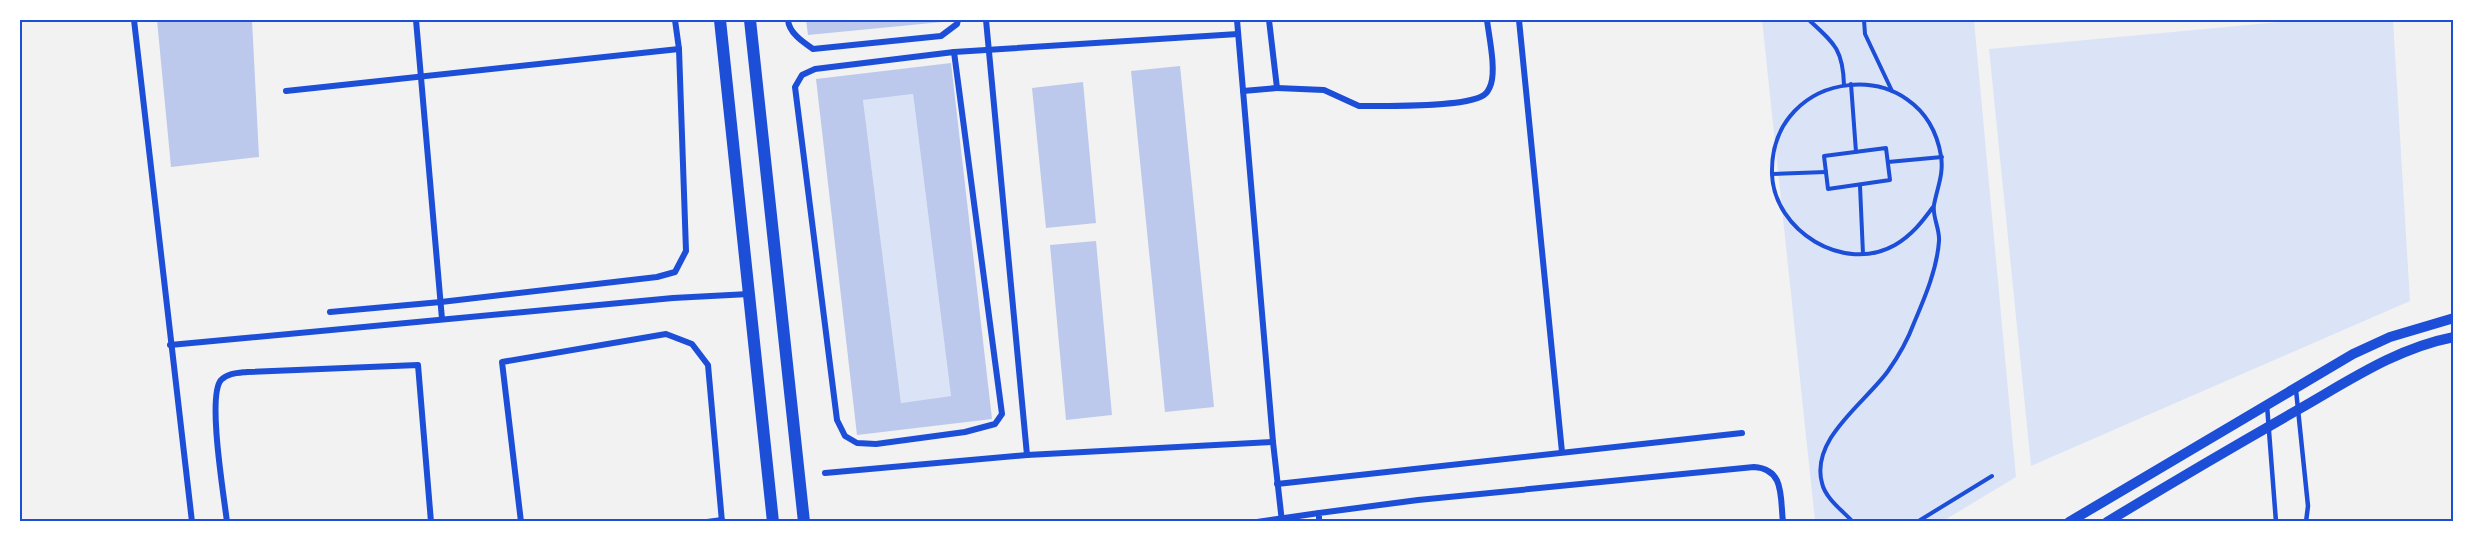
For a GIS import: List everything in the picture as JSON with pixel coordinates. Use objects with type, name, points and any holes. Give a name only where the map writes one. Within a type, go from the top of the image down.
[{"type":"main road","points":[[720,20],[773,522]]},
{"type":"main road","points":[[750,20],[804,522]]},
{"type":"street","points":[[134,20],[192,522]]},
{"type":"street","points":[[416,20],[442,319]]},
{"type":"street","points":[[330,312],[441,302],[657,277],[675,272],[686,251],[679,49],[675,20]]},
{"type":"street","points":[[788,20],[789,26],[799,39],[813,49],[941,36],[957,24],[958,20]]},
{"type":"street","points":[[986,20],[1027,455]]},
{"type":"street","points":[[1237,20],[1273,442],[1282,520]]},
{"type":"street","points":[[1269,20],[1277,88]]},
{"type":"street","points":[[1243,91],[1277,88],[1324,90],[1359,106],[1434,105],[1474,98],[1484,95],[1491,86],[1487,20]]},
{"type":"street","points":[[1519,20],[1562,452]]},
{"type":"street","points":[[954,52],[1002,414],[995,424],[965,432],[876,444],[857,443],[845,436],[837,420],[795,87],[802,75],[815,69],[954,52],[1238,34]]},
{"type":"street","points":[[286,92],[421,75],[679,49]]},
{"type":"street","points":[[170,345],[673,298],[749,294]]},
{"type":"street","points":[[2069,522],[2353,354],[2390,337],[2454,318]]},
{"type":"street","points":[[521,522],[502,362],[666,334],[692,344],[708,365],[722,521],[707,522]]},
{"type":"street","points":[[2107,522],[2269,425],[2397,353],[2433,341],[2454,337]]},
{"type":"street","points":[[227,522],[214,404],[220,381],[229,374],[247,372],[418,365],[431,522]]},
{"type":"street","points":[[1277,484],[1742,433]]},
{"type":"street","points":[[825,472],[1027,455],[1273,442]]},
{"type":"street","points":[[1257,522],[1418,500],[1754,467],[1767,468],[1777,477],[1783,522]]},
{"type":"street","points":[[1318,513],[1319,522]]},
{"type":"lane","points":[[2296,387],[2308,507],[2306,522]]},
{"type":"lane","points":[[2267,404],[2276,522]]},
{"type":"path","points":[[1809,20],[1833,42],[1843,62],[1844,85]]},
{"type":"path","points":[[1864,20],[1865,34],[1892,92]]},
{"type":"path","points":[[1851,84],[1856,152]]},
{"type":"path","points":[[1851,84],[1876,86],[1900,95],[1920,111],[1934,132],[1942,157],[1941,183],[1933,207],[1917,230],[1894,246],[1863,254],[1839,252],[1813,242],[1791,224],[1778,200],[1772,174],[1775,144],[1786,121],[1804,102],[1826,89],[1851,84]]},
{"type":"path","points":[[1886,148],[1890,180],[1828,189],[1824,156],[1856,152],[1886,148]]},
{"type":"path","points":[[1888,162],[1942,157]]},
{"type":"path","points":[[1772,174],[1826,172]]},
{"type":"path","points":[[1860,186],[1863,254]]},
{"type":"path","points":[[1853,522],[1834,503],[1822,485],[1820,465],[1824,446],[1888,370],[1912,327],[1931,280],[1939,239],[1933,207]]},
{"type":"path","points":[[1917,522],[1992,476]]},
{"type":"shaded area","points":[[1762,20],[1974,20],[2016,477],[1943,521],[1815,521]]},
{"type":"shaded area","points":[[2301,20],[2393,20],[2410,301],[2031,466],[1989,49]]},
{"type":"shaded area","points":[[913,94],[951,396],[901,403],[863,100]]},
{"type":"building","points":[[157,20],[252,20],[259,157],[171,167]]},
{"type":"building","points":[[806,20],[942,20],[942,22],[808,35]]},
{"type":"building","points":[[951,63],[992,419],[857,435],[816,79]],"holes":[[[913,94],[951,396],[901,403],[863,100]]]},
{"type":"building","points":[[1180,66],[1214,407],[1165,412],[1131,71]]},
{"type":"building","points":[[1083,82],[1096,223],[1046,228],[1032,88]]},
{"type":"building","points":[[1096,241],[1112,415],[1066,420],[1050,245]]}]
